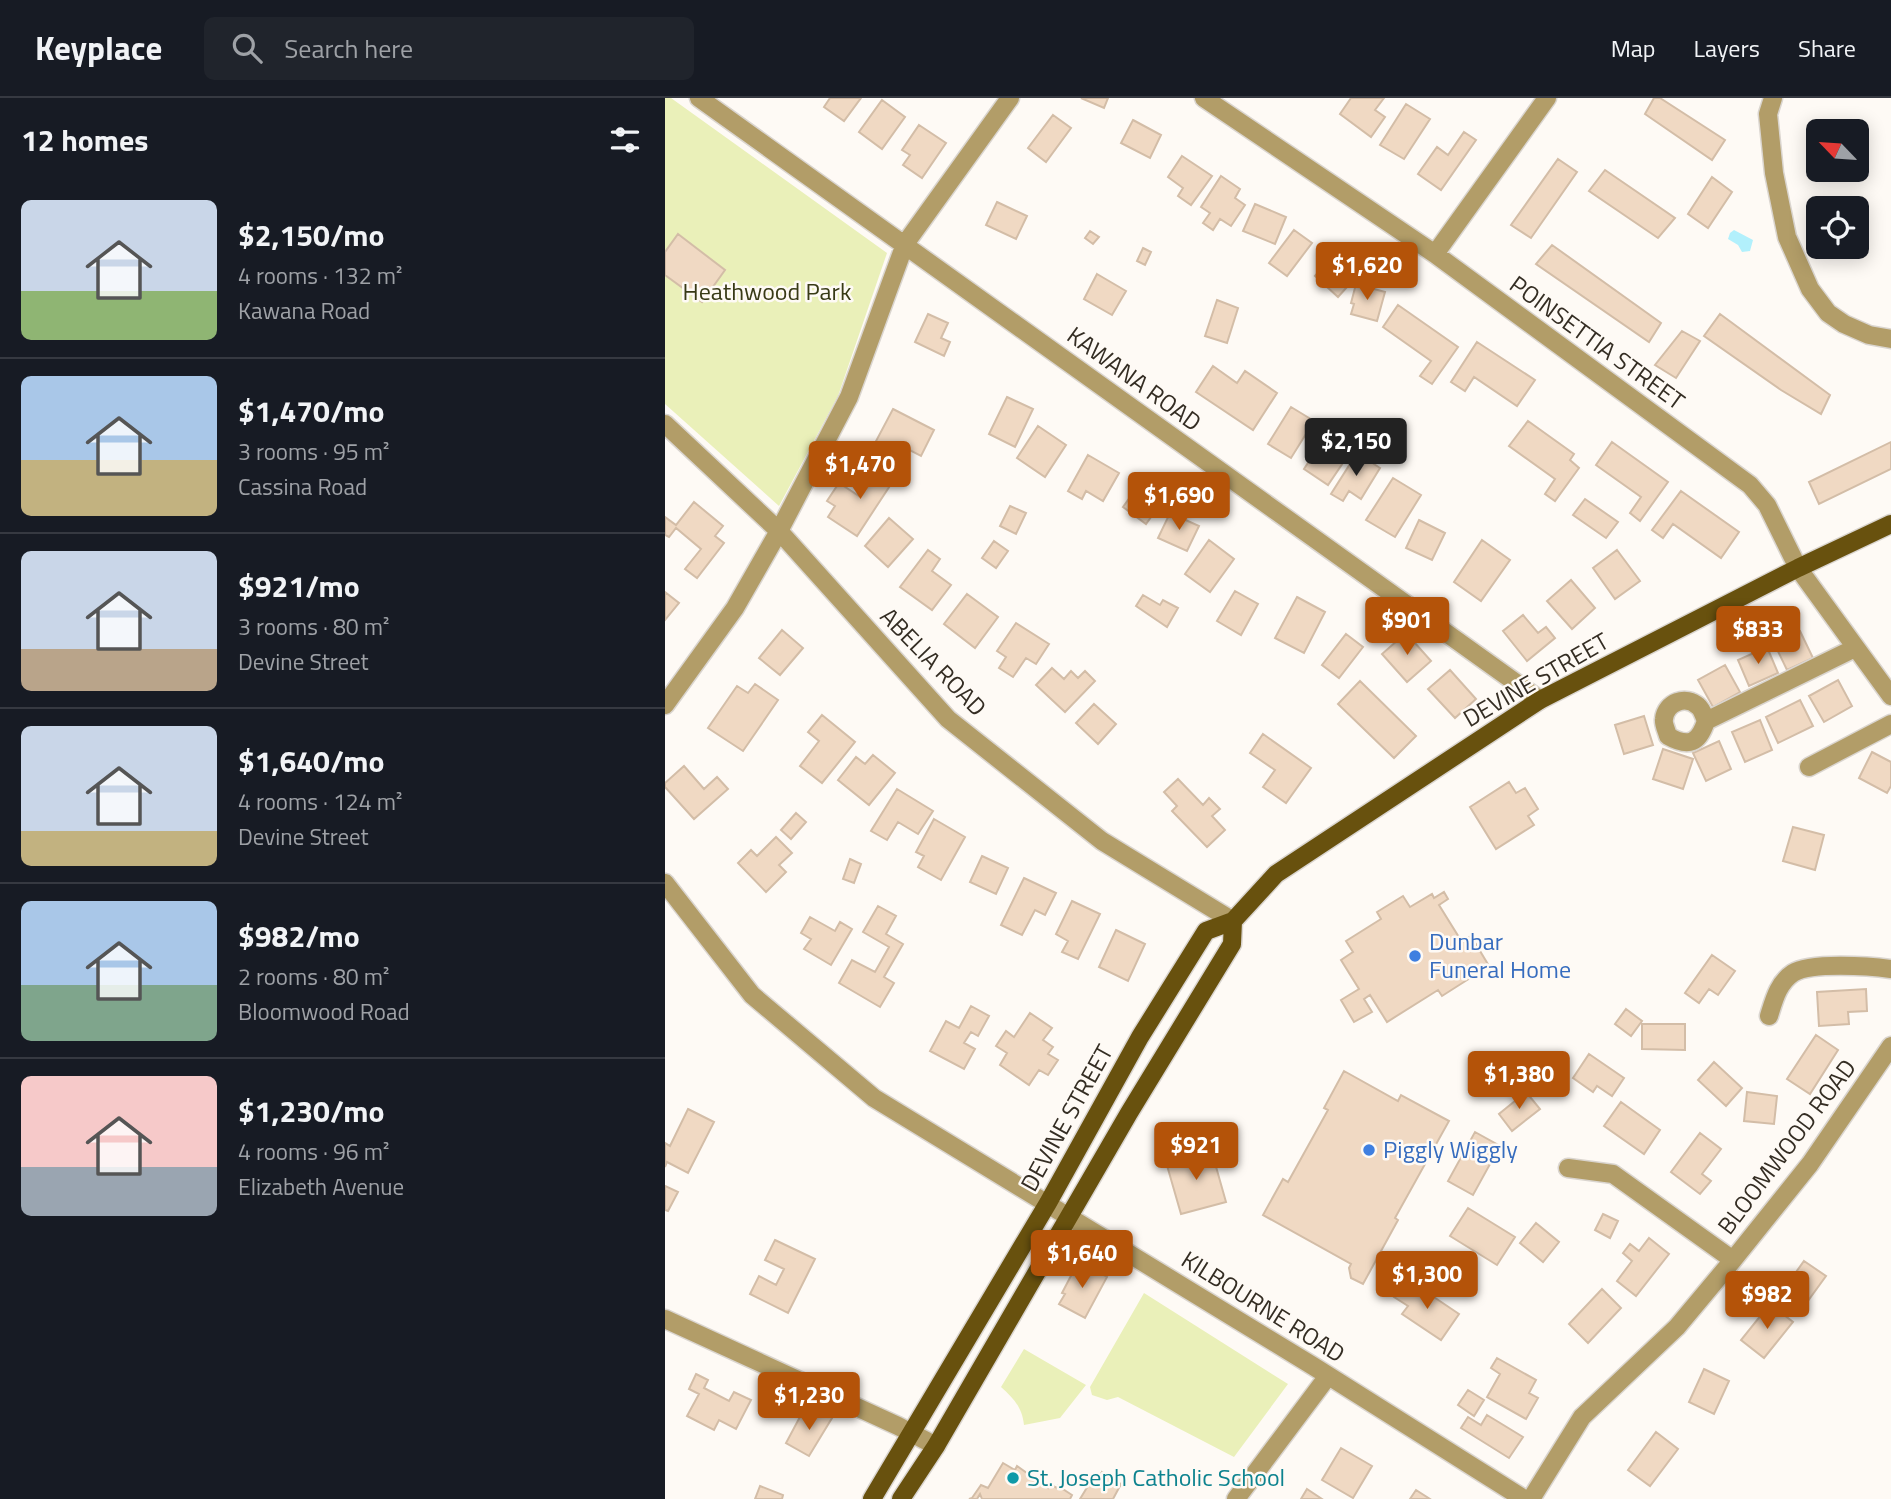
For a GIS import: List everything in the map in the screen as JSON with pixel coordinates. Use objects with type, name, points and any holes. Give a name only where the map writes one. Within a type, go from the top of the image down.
[{"type":"main road","name":"DEVINE STREET","points":[[872,1499],[1048,1203],[1151,1020],[1206,931],[1233,920],[1276,874],[1540,700],[1798,568],[1891,524]]},
{"type":"main road","name":"DEVINE STREET","points":[[901,1499],[936,1446],[1174,1037],[1232,944],[1233,920]]},
{"type":"main road","points":[[1151,1020],[1174,1037]]},
{"type":"street","name":"KAWANA ROAD","points":[[699,98],[1540,700]]},
{"type":"street","points":[[665,705],[735,608],[779,531],[849,397],[905,244],[1010,98]]},
{"type":"street","name":"POINSETTIA STREET","points":[[1204,98],[1435,254],[1750,485],[1767,505],[1798,568],[1891,696]]},
{"type":"street","points":[[1435,254],[1547,98]]},
{"type":"street","points":[[1773,98],[1768,114],[1774,173],[1787,237],[1810,289],[1828,313],[1844,324],[1869,335],[1891,339]]},
{"type":"street","name":"ABELIA ROAD","points":[[665,424],[779,531],[948,719],[1102,841],[1233,920]]},
{"type":"street","points":[[1706,721],[1855,648]]},
{"type":"street","points":[[1809,767],[1891,724]]},
{"type":"street","name":"KILBOURNE ROAD","points":[[665,883],[753,995],[874,1098],[1328,1376],[1513,1496]]},
{"type":"street","points":[[1769,1016],[1777,990],[1794,972],[1833,965],[1868,965],[1891,969]]},
{"type":"street","name":"BLOOMWOOD ROAD","points":[[1531,1499],[1582,1417],[1677,1328],[1809,1164],[1891,1046]]},
{"type":"street","points":[[1568,1168],[1613,1174],[1733,1260]]},
{"type":"street","points":[[665,1319],[936,1446]]},
{"type":"street","points":[[1235,1499],[1328,1376]]},
{"type":"green space","name":"Heathwood Park","points":[[665,98],[671,98],[887,253],[838,396],[779,506],[665,404]]},
{"type":"green space","points":[[1144,1293],[1288,1384],[1234,1457],[1118,1397],[1107,1400],[1092,1395],[1090,1387]]},
{"type":"green space","points":[[1024,1349],[1086,1385],[1060,1418],[1024,1425],[1017,1404],[1001,1387]]},
{"type":"water","points":[[1734,230],[1753,240],[1750,251],[1742,252],[1738,245],[1728,239]]},
{"type":"building","points":[[830,98],[861,98],[844,121],[824,107]]},
{"type":"building","points":[[1081,98],[1108,98],[1104,108]]},
{"type":"building","points":[[1351,98],[1384,98],[1375,110],[1385,117],[1371,137],[1340,114]]},
{"type":"building","points":[[1654,98],[1660,98],[1725,140],[1712,160],[1645,114]]},
{"type":"building","points":[[882,100],[905,117],[882,149],[859,132]]},
{"type":"building","points":[[1406,104],[1430,119],[1404,159],[1380,145]]},
{"type":"building","points":[[1053,115],[1071,128],[1046,162],[1028,148]]},
{"type":"building","points":[[1133,120],[1161,135],[1150,158],[1121,143]]},
{"type":"building","points":[[919,125],[946,143],[922,178],[903,165],[910,155],[902,150]]},
{"type":"building","points":[[1464,132],[1476,140],[1441,190],[1418,174],[1437,147],[1448,155]]},
{"type":"building","points":[[1182,156],[1212,176],[1191,205],[1178,196],[1183,188],[1168,177]]},
{"type":"building","points":[[1558,159],[1577,172],[1531,238],[1511,225]]},
{"type":"building","points":[[1605,170],[1675,218],[1658,238],[1589,191]]},
{"type":"building","points":[[1221,176],[1240,189],[1235,198],[1245,205],[1231,226],[1220,219],[1213,230],[1203,223],[1210,213],[1201,207]]},
{"type":"building","points":[[1712,177],[1732,192],[1708,228],[1688,214]]},
{"type":"building","points":[[997,202],[1027,216],[1016,239],[986,225]]},
{"type":"building","points":[[1255,204],[1286,217],[1275,244],[1243,231]]},
{"type":"building","points":[[1294,230],[1312,243],[1287,276],[1269,263]]},
{"type":"building","points":[[1090,231],[1099,237],[1093,244],[1085,238]]},
{"type":"building","points":[[678,234],[725,270],[702,302],[665,275],[665,252]]},
{"type":"building","points":[[1552,245],[1661,323],[1649,342],[1536,264]]},
{"type":"building","points":[[1143,248],[1151,252],[1145,265],[1137,261]]},
{"type":"building","points":[[1332,256],[1356,277],[1338,297],[1315,276]]},
{"type":"building","points":[[1097,274],[1126,291],[1112,315],[1084,299]]},
{"type":"building","points":[[1356,284],[1385,292],[1377,321],[1351,314]]},
{"type":"building","points":[[1217,300],[1238,308],[1227,343],[1205,336]]},
{"type":"building","points":[[1398,305],[1458,347],[1432,384],[1420,376],[1431,361],[1383,327]]},
{"type":"building","points":[[928,314],[948,323],[941,338],[950,342],[944,356],[915,342]]},
{"type":"building","points":[[1720,314],[1830,395],[1821,414],[1781,390],[1704,336]]},
{"type":"building","points":[[1682,331],[1700,341],[1676,378],[1655,365]]},
{"type":"building","points":[[1477,342],[1535,380],[1517,406],[1474,377],[1465,391],[1451,382]]},
{"type":"building","points":[[1213,366],[1237,383],[1245,371],[1277,393],[1253,430],[1196,392]]},
{"type":"building","points":[[1007,397],[1033,409],[1015,447],[989,434]]},
{"type":"building","points":[[1291,407],[1314,421],[1291,458],[1268,444]]},
{"type":"building","points":[[893,409],[934,430],[921,456],[902,446],[898,454],[875,443]]},
{"type":"building","points":[[1528,421],[1574,454],[1570,460],[1579,468],[1555,501],[1545,494],[1555,479],[1509,446]]},
{"type":"building","points":[[1038,426],[1066,445],[1045,477],[1017,458]]},
{"type":"building","points":[[1328,432],[1353,448],[1328,485],[1304,469]]},
{"type":"building","points":[[1612,442],[1668,482],[1640,521],[1630,513],[1641,497],[1596,465]]},
{"type":"building","points":[[1891,442],[1891,469],[1819,504],[1809,482]]},
{"type":"building","points":[[1357,453],[1380,468],[1361,499],[1349,491],[1343,501],[1331,494]]},
{"type":"building","points":[[1088,455],[1119,473],[1103,501],[1086,491],[1082,499],[1068,491]]},
{"type":"building","points":[[880,464],[897,475],[857,536],[828,517],[835,506],[827,501],[839,483],[859,496]]},
{"type":"building","points":[[1393,478],[1421,495],[1395,537],[1366,520]]},
{"type":"building","points":[[1138,486],[1161,503],[1146,524],[1123,507]]},
{"type":"building","points":[[1681,491],[1739,532],[1721,558],[1673,524],[1663,538],[1652,530]]},
{"type":"building","points":[[1585,499],[1618,522],[1606,538],[1573,515]]},
{"type":"building","points":[[694,502],[723,526],[715,536],[724,543],[697,578],[685,569],[701,549],[676,528],[669,537],[665,535],[665,517],[676,525]]},
{"type":"building","points":[[1010,506],[1026,513],[1016,534],[1000,526]]},
{"type":"building","points":[[1170,513],[1199,526],[1187,551],[1158,538]]},
{"type":"building","points":[[889,518],[913,539],[888,567],[865,546]]},
{"type":"building","points":[[1419,520],[1445,533],[1432,560],[1406,548]]},
{"type":"building","points":[[1209,540],[1234,559],[1210,592],[1185,574]]},
{"type":"building","points":[[1482,540],[1510,560],[1481,601],[1454,582]]},
{"type":"building","points":[[994,541],[1008,551],[996,568],[982,558]]},
{"type":"building","points":[[928,550],[940,559],[932,571],[951,585],[932,610],[900,587]]},
{"type":"building","points":[[1617,550],[1640,581],[1615,599],[1593,568]]},
{"type":"building","points":[[1571,580],[1595,608],[1572,629],[1547,601]]},
{"type":"building","points":[[1235,591],[1258,604],[1241,635],[1217,621]]},
{"type":"building","points":[[665,592],[679,603],[665,620]]},
{"type":"building","points":[[967,594],[998,617],[975,648],[944,624]]},
{"type":"building","points":[[1143,595],[1160,605],[1163,600],[1178,608],[1167,627],[1136,606]]},
{"type":"building","points":[[1297,597],[1325,612],[1304,653],[1275,638]]},
{"type":"building","points":[[1523,615],[1538,633],[1546,627],[1555,638],[1527,661],[1503,631]]},
{"type":"building","points":[[1016,623],[1049,644],[1036,664],[1026,658],[1013,677],[999,668],[1006,657],[997,651]]},
{"type":"building","points":[[782,630],[803,648],[780,675],[759,658]]},
{"type":"building","points":[[1800,631],[1813,658],[1787,670],[1774,643]]},
{"type":"building","points":[[1406,633],[1431,661],[1407,682],[1382,654]]},
{"type":"building","points":[[1346,634],[1363,647],[1339,678],[1322,665]]},
{"type":"building","points":[[1767,647],[1778,673],[1749,686],[1738,660]]},
{"type":"building","points":[[1725,665],[1740,692],[1713,707],[1698,680]]},
{"type":"building","points":[[1052,668],[1064,679],[1071,671],[1078,678],[1085,671],[1095,681],[1065,712],[1036,685]]},
{"type":"building","points":[[1450,670],[1476,699],[1455,718],[1428,689]]},
{"type":"building","points":[[1838,680],[1852,706],[1824,722],[1809,696]]},
{"type":"building","points":[[1360,681],[1416,736],[1394,758],[1338,704]]},
{"type":"building","points":[[755,684],[778,700],[743,751],[708,728],[737,686],[748,693]]},
{"type":"building","points":[[1800,700],[1813,726],[1778,743],[1766,717]]},
{"type":"building","points":[[1094,704],[1116,724],[1098,744],[1076,723]]},
{"type":"building","points":[[822,715],[855,742],[822,783],[800,766],[819,741],[808,732]]},
{"type":"building","points":[[1644,716],[1653,745],[1624,754],[1615,725]]},
{"type":"building","points":[[1760,720],[1772,750],[1745,762],[1732,732]]},
{"type":"building","points":[[1263,734],[1311,768],[1286,803],[1263,787],[1275,770],[1250,753]]},
{"type":"building","points":[[1719,741],[1731,769],[1706,781],[1693,753]]},
{"type":"building","points":[[1663,749],[1693,759],[1683,789],[1653,779]]},
{"type":"building","points":[[1872,752],[1891,762],[1891,786],[1887,793],[1859,778]]},
{"type":"building","points":[[873,755],[895,773],[869,805],[838,780],[856,757],[865,764]]},
{"type":"building","points":[[684,766],[704,789],[717,777],[728,789],[694,819],[665,787],[665,783]]},
{"type":"building","points":[[1178,779],[1203,805],[1209,798],[1220,809],[1212,816],[1225,830],[1207,847],[1172,811],[1177,806],[1164,792]]},
{"type":"building","points":[[1509,782],[1516,793],[1525,788],[1538,809],[1528,816],[1534,825],[1496,849],[1470,807]]},
{"type":"building","points":[[897,789],[933,811],[918,834],[898,822],[887,840],[871,831]]},
{"type":"building","points":[[796,813],[806,822],[791,839],[781,830]]},
{"type":"building","points":[[934,819],[965,837],[941,880],[918,867],[924,856],[916,852]]},
{"type":"building","points":[[1793,827],[1824,835],[1815,870],[1783,861]]},
{"type":"building","points":[[776,837],[792,853],[779,865],[786,872],[766,892],[738,863],[751,850],[757,856]]},
{"type":"building","points":[[982,856],[1008,868],[996,894],[970,882]]},
{"type":"building","points":[[850,859],[861,864],[854,883],[843,879]]},
{"type":"building","points":[[1024,878],[1056,893],[1045,915],[1035,910],[1022,935],[1001,925]]},
{"type":"building","name":"Dunbar Funeral Home","points":[[1444,892],[1448,899],[1439,905],[1462,942],[1471,936],[1489,966],[1442,996],[1438,990],[1387,1022],[1370,995],[1364,999],[1372,1012],[1354,1022],[1341,1000],[1359,989],[1341,960],[1353,952],[1346,941],[1381,919],[1377,912],[1403,896],[1410,907],[1432,894],[1434,898]]},
{"type":"building","points":[[1072,901],[1100,914],[1078,959],[1062,952],[1068,941],[1056,934]]},
{"type":"building","points":[[878,906],[896,916],[886,934],[903,944],[884,977],[894,983],[880,1007],[839,983],[852,960],[875,972],[889,947],[863,932]]},
{"type":"building","points":[[810,917],[835,931],[840,922],[852,929],[831,965],[804,949],[811,939],[801,933]]},
{"type":"building","points":[[1116,930],[1145,944],[1128,981],[1099,967]]},
{"type":"building","points":[[1712,955],[1735,971],[1718,995],[1709,989],[1699,1003],[1685,993]]},
{"type":"building","points":[[1866,989],[1867,1011],[1848,1012],[1849,1024],[1819,1026],[1817,992]]},
{"type":"building","points":[[971,1006],[989,1016],[978,1036],[971,1032],[964,1043],[975,1049],[964,1069],[930,1051],[946,1021],[959,1028]]},
{"type":"building","points":[[1626,1009],[1642,1021],[1631,1036],[1615,1024]]},
{"type":"building","points":[[1030,1013],[1052,1028],[1043,1040],[1053,1047],[1048,1054],[1058,1060],[1048,1075],[1039,1070],[1029,1085],[1000,1065],[1007,1053],[996,1046],[1006,1031],[1014,1037]]},
{"type":"building","points":[[1642,1024],[1685,1024],[1685,1050],[1642,1049]]},
{"type":"building","points":[[1816,1035],[1838,1050],[1810,1094],[1787,1079]]},
{"type":"building","points":[[1589,1054],[1624,1078],[1612,1096],[1597,1086],[1593,1092],[1573,1078]]},
{"type":"building","points":[[1714,1062],[1742,1088],[1726,1106],[1698,1080]]},
{"type":"building","name":"Piggly Wiggly","points":[[1344,1071],[1398,1101],[1401,1095],[1449,1121],[1395,1218],[1398,1220],[1363,1284],[1351,1278],[1351,1264],[1263,1215],[1283,1179],[1288,1182],[1328,1110],[1324,1108]]},
{"type":"building","points":[[1526,1092],[1540,1109],[1512,1131],[1499,1114]]},
{"type":"building","points":[[1747,1092],[1777,1096],[1774,1124],[1744,1121]]},
{"type":"building","points":[[1621,1102],[1660,1130],[1644,1154],[1604,1126]]},
{"type":"building","points":[[688,1109],[714,1122],[688,1173],[667,1162],[665,1167],[665,1143],[670,1146]]},
{"type":"building","points":[[1475,1132],[1500,1146],[1473,1195],[1448,1181]]},
{"type":"building","points":[[1700,1133],[1721,1149],[1702,1174],[1711,1181],[1700,1194],[1671,1172]]},
{"type":"building","points":[[1211,1149],[1226,1202],[1181,1214],[1166,1162]]},
{"type":"building","points":[[665,1186],[678,1192],[668,1211],[665,1210]]},
{"type":"building","points":[[1468,1208],[1515,1237],[1497,1265],[1450,1236]]},
{"type":"building","points":[[1603,1214],[1618,1221],[1610,1238],[1595,1230]]},
{"type":"building","points":[[1536,1223],[1559,1242],[1543,1262],[1520,1243]]},
{"type":"building","points":[[1649,1238],[1669,1254],[1636,1296],[1617,1281],[1632,1261],[1623,1253],[1630,1244],[1639,1251]]},
{"type":"building","points":[[775,1240],[815,1259],[788,1313],[750,1294],[759,1276],[776,1285],[784,1269],[765,1260]]},
{"type":"building","points":[[1804,1261],[1826,1276],[1802,1309],[1781,1293]]},
{"type":"building","points":[[1082,1263],[1107,1277],[1085,1318],[1059,1304],[1073,1272],[1076,1274]]},
{"type":"building","points":[[1402,1286],[1414,1294],[1419,1287],[1459,1314],[1441,1340],[1402,1314],[1408,1306],[1394,1297]]},
{"type":"building","points":[[1602,1289],[1621,1308],[1588,1343],[1569,1324]]},
{"type":"building","points":[[1770,1304],[1793,1322],[1764,1358],[1741,1340]]},
{"type":"building","points":[[1497,1358],[1536,1380],[1529,1393],[1538,1398],[1526,1419],[1487,1397],[1500,1374],[1491,1368]]},
{"type":"building","points":[[1704,1369],[1729,1381],[1714,1414],[1689,1402]]},
{"type":"building","points":[[696,1374],[708,1380],[704,1388],[729,1401],[734,1392],[751,1400],[736,1429],[719,1420],[714,1430],[687,1416],[699,1394],[689,1389]]},
{"type":"building","points":[[1468,1390],[1484,1400],[1474,1416],[1458,1405]]},
{"type":"building","points":[[816,1409],[832,1418],[809,1456],[786,1443],[801,1415],[809,1420]]},
{"type":"building","points":[[1487,1415],[1523,1437],[1509,1458],[1461,1428],[1468,1417],[1481,1425]]},
{"type":"building","points":[[1656,1432],[1678,1449],[1650,1486],[1628,1470]]},
{"type":"building","points":[[1341,1448],[1372,1466],[1353,1498],[1322,1480]]},
{"type":"building","name":"St. Joseph Catholic School","points":[[1003,1463],[1015,1470],[1017,1466],[1048,1488],[1050,1484],[1057,1488],[1058,1486],[1072,1495],[1070,1499],[982,1499],[980,1494],[977,1499],[969,1499],[981,1485],[988,1488]]},
{"type":"building","name":"St. Joseph Catholic School","points":[[1102,1472],[1121,1484],[1113,1499],[1080,1499],[1091,1481],[1095,1484]]},
{"type":"building","points":[[760,1486],[783,1495],[782,1499],[755,1499]]},
{"type":"building","points":[[1307,1489],[1322,1499],[1301,1499]]},
{"type":"building","points":[[1416,1490],[1430,1499],[1410,1499]]},
{"type":"place","name":"Dunbar Funeral Home","points":[[1415,956]]},
{"type":"place","name":"Piggly Wiggly","points":[[1369,1150]]},
{"type":"place","name":"St. Joseph Catholic School","points":[[1013,1478]]}]
